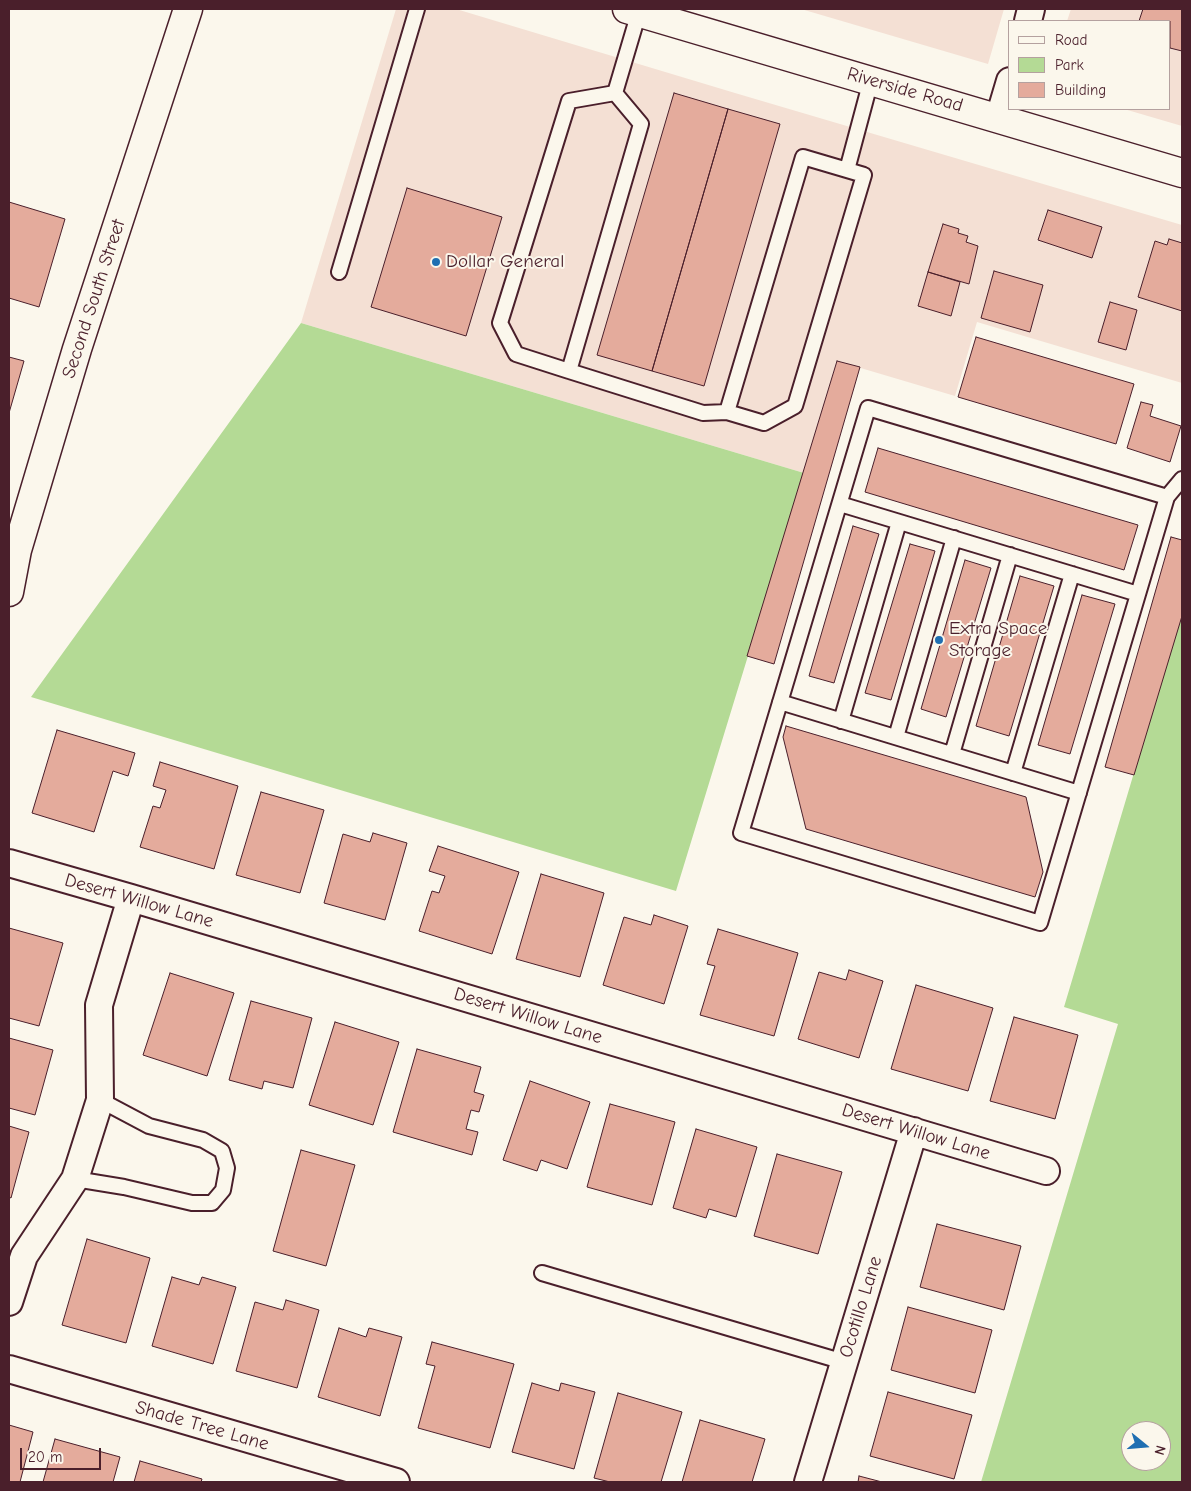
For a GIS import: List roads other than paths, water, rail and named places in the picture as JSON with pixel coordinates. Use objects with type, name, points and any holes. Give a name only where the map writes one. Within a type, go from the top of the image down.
[{"type":"street","name":"Second South Street","points":[[9,592],[17,550],[77,349],[188,9]]},
{"type":"street","name":"Riverside Road","points":[[633,10],[1182,173]]},
{"type":"street","points":[[999,118],[1008,88]]},
{"type":"street","name":"Desert Willow Lane","points":[[9,863],[1046,1171]]},
{"type":"street","points":[[9,1302],[24,1256],[75,1179],[100,1100],[99,1005],[131,898]]},
{"type":"street","name":"Ocotillo Lane","points":[[808,1482],[914,1131]]},
{"type":"street","name":"Shade Tree Lane","points":[[9,1369],[396,1482]]},
{"type":"lane","points":[[339,272],[417,9]]},
{"type":"lane","points":[[615,93],[633,10]]},
{"type":"lane","points":[[847,170],[871,80]]},
{"type":"lane","points":[[615,93],[569,101],[500,323],[516,354],[703,413],[727,412],[764,423],[795,406],[864,175],[803,157],[727,412]]},
{"type":"lane","points":[[569,371],[641,124],[615,93]]},
{"type":"lane","points":[[1167,497],[868,408],[741,833],[1040,922],[1167,497],[1182,479]]},
{"type":"lane","points":[[840,504],[1138,594]]},
{"type":"lane","points":[[841,721],[899,522]]},
{"type":"lane","points":[[896,737],[954,538]]},
{"type":"lane","points":[[952,754],[1010,555]]},
{"type":"lane","points":[[1013,773],[1072,574]]},
{"type":"lane","points":[[780,702],[1079,793]]},
{"type":"lane","points":[[75,1179],[124,1187],[192,1204],[212,1203],[223,1190],[227,1168],[222,1151],[203,1140],[149,1126],[100,1100]]},
{"type":"lane","points":[[542,1273],[844,1362]]},
{"type":"place","name":"Dollar General","points":[[436,262]]},
{"type":"place","name":"Extra Space Storage","points":[[939,640]]}]
